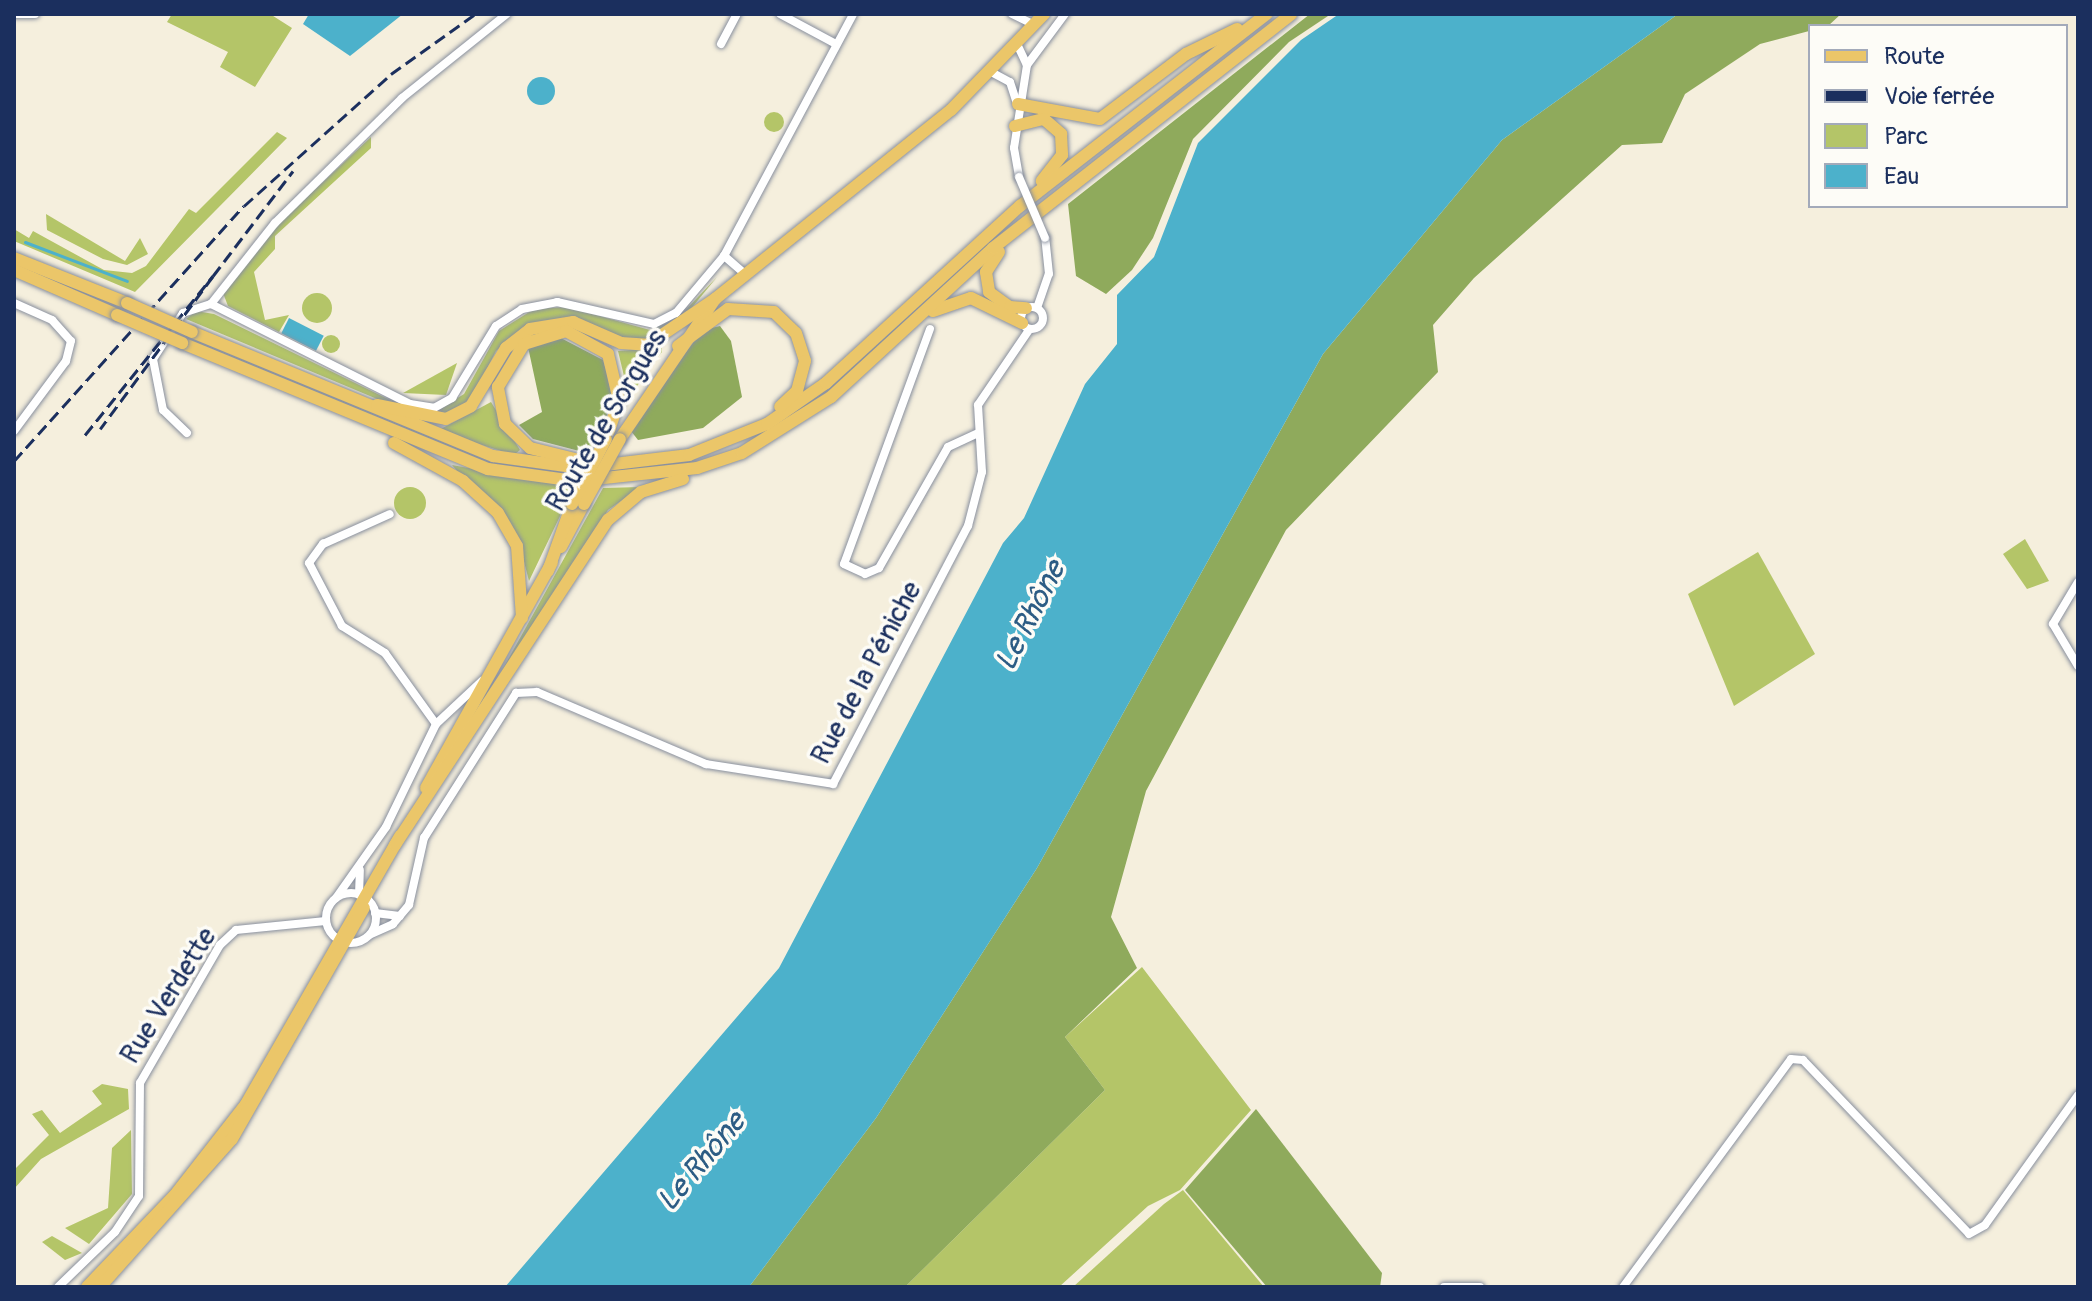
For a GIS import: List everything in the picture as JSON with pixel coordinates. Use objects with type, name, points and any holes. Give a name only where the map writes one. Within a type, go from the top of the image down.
[{"type":"main road","name":"Route de Sorgues","points":[[613,439],[715,299],[993,73],[1044,14]]},
{"type":"main road","points":[[1018,104],[1100,119],[1186,54],[1260,14]]},
{"type":"main road","points":[[14,258],[127,303],[306,382],[493,456],[556,467],[650,463],[724,444],[808,397],[1020,206],[1267,14]]},
{"type":"main road","points":[[862,372],[1104,157],[1291,14]]},
{"type":"main road","points":[[1015,126],[1044,119],[1064,141],[1059,163],[1020,206]]},
{"type":"main road","points":[[1032,308],[994,299],[985,284],[988,266],[1104,157]]},
{"type":"main road","points":[[14,270],[448,457],[576,481],[672,474],[774,435]]},
{"type":"main road","points":[[14,278],[62,290]]},
{"type":"main road","points":[[306,382],[406,416],[446,419],[471,406],[506,348],[530,329],[573,322],[621,343],[647,345],[715,299]]},
{"type":"main road","points":[[395,845],[608,520],[641,492],[747,457],[862,372],[949,300],[987,303],[1026,326]]},
{"type":"main road","points":[[100,1287],[232,1139],[342,941],[363,897],[548,571],[578,504],[613,439],[618,381],[593,341],[553,331],[509,358],[498,403],[521,442],[567,459],[650,463],[775,411],[801,382],[801,342],[774,312],[736,306],[678,346]]},
{"type":"main road","points":[[331,409],[439,466],[498,513],[519,555],[522,618]]},
{"type":"main road","points":[[87,1287],[224,1134],[342,941]]},
{"type":"street","points":[[15,14],[35,14]]},
{"type":"street","points":[[187,433],[163,410],[153,359],[183,313],[211,304],[275,223],[402,98],[507,14]]},
{"type":"street","points":[[721,44],[737,14]]},
{"type":"street","points":[[780,14],[836,44]]},
{"type":"street","points":[[211,304],[410,404],[434,408],[452,398],[496,326],[522,309],[557,302],[654,324],[676,313],[724,256],[853,14]]},
{"type":"street","points":[[1010,82],[1026,69],[1065,14]]},
{"type":"street","points":[[1015,15],[1036,25]]},
{"type":"street","points":[[930,329],[844,564],[865,574],[879,568],[948,447],[978,433],[978,405],[1026,326],[1049,274],[1045,238],[1019,177],[1015,126],[1026,69],[1018,46]]},
{"type":"street","points":[[993,73],[1010,82],[1018,104]]},
{"type":"street","points":[[724,256],[745,274]]},
{"type":"street","points":[[14,303],[52,320],[71,341],[66,361],[14,431]]},
{"type":"street","points":[[1026,326],[1043,322],[1032,308]]},
{"type":"street","name":"Rue de la Péniche","points":[[400,916],[415,894],[424,838],[516,693],[537,692],[706,764],[833,784],[968,526],[982,472],[978,433]]},
{"type":"street","points":[[390,514],[323,544],[309,563],[342,626],[385,653],[436,724]]},
{"type":"street","points":[[2078,582],[2055,619],[2078,666]]},
{"type":"street","points":[[400,916],[371,934],[342,941],[326,921],[336,898],[360,870],[436,724],[489,676]]},
{"type":"street","points":[[360,870],[363,897],[375,913],[400,916]]},
{"type":"street","points":[[336,898],[363,897]]},
{"type":"street","points":[[371,934],[375,913]]},
{"type":"street","name":"Rue Verdette","points":[[58,1287],[115,1232],[139,1196],[140,1083],[220,945],[236,930],[326,921]]},
{"type":"street","points":[[1623,1287],[1791,1059],[1803,1060],[1969,1234],[1985,1225],[2078,1095]]},
{"type":"street","points":[[1444,1287],[1480,1287]]},
{"type":"green space","points":[[172,14],[270,14],[292,28],[255,87],[220,67],[228,52],[167,22]]},
{"type":"green space","points":[[1310,14],[1331,14],[1289,42],[1193,139],[1153,238],[1132,270],[1106,294],[1076,276],[1068,204]]},
{"type":"green space","points":[[1678,14],[1841,14],[1830,24],[1808,24],[1808,31],[1760,44],[1685,94],[1662,143],[1622,145],[1474,278],[1433,325],[1438,372],[1286,530],[1146,791],[1111,917],[1137,968],[1065,1037],[1105,1090],[905,1287],[749,1287],[876,1118],[1037,868],[1323,354],[1502,140]]},
{"type":"green space","points":[[774,112],[781,115],[784,122],[781,129],[774,132],[767,129],[764,122],[767,115]]},
{"type":"green space","points":[[277,132],[287,138],[135,292],[14,241],[14,229],[29,238],[33,231],[104,270],[132,273],[146,266],[189,209],[196,213]]},
{"type":"green space","points":[[371,137],[371,148],[275,236],[275,249],[254,272],[265,320],[289,315],[279,332],[228,306],[223,293],[277,225]]},
{"type":"green space","points":[[46,214],[125,261],[140,238],[148,254],[127,265],[103,259],[47,230]]},
{"type":"green space","points":[[717,277],[680,322],[651,341],[620,338],[570,317],[523,327],[496,351],[472,398],[449,414],[401,409],[186,319],[196,311],[214,314],[392,401],[435,412],[464,394],[499,331],[534,309],[567,307],[650,330],[677,319]]},
{"type":"green space","points":[[317,293],[323,294],[331,302],[331,314],[323,322],[317,323],[311,322],[303,314],[302,308],[303,302],[311,294]]},
{"type":"green space","points":[[720,326],[731,341],[742,397],[703,428],[638,440],[631,431],[663,382],[703,330]]},
{"type":"green space","points":[[327,335],[335,335],[340,344],[338,351],[327,353],[322,348],[322,340]]},
{"type":"green space","points":[[559,337],[603,360],[612,389],[602,439],[583,452],[533,439],[519,425],[542,412],[528,347]]},
{"type":"green space","points":[[662,348],[662,352],[629,397],[618,351]]},
{"type":"green space","points":[[457,363],[446,395],[403,393]]},
{"type":"green space","points":[[491,402],[520,450],[514,455],[437,431]]},
{"type":"green space","points":[[452,465],[574,487],[529,581],[519,542]]},
{"type":"green space","points":[[410,487],[422,491],[426,503],[422,515],[410,519],[398,515],[394,503],[398,491]]},
{"type":"green space","points":[[641,487],[608,510],[499,676],[603,488]]},
{"type":"green space","points":[[2025,539],[2049,581],[2027,589],[2003,554]]},
{"type":"green space","points":[[1758,552],[1815,654],[1734,706],[1688,594]]},
{"type":"green space","points":[[1142,967],[1251,1110],[1180,1190],[1148,1206],[1059,1287],[905,1287],[1105,1090],[1065,1037]]},
{"type":"green space","points":[[102,1084],[128,1089],[129,1109],[41,1159],[14,1189],[14,1170],[49,1135],[32,1114],[42,1110],[60,1133],[102,1104],[92,1091]]},
{"type":"green space","points":[[1256,1109],[1382,1273],[1380,1287],[1267,1287],[1185,1190]]},
{"type":"green space","points":[[131,1130],[132,1194],[89,1244],[65,1228],[108,1208],[112,1148]]},
{"type":"green space","points":[[1183,1190],[1264,1287],[1073,1287],[1164,1204]]},
{"type":"green space","points":[[52,1236],[82,1253],[65,1260],[42,1242]]},
{"type":"water","points":[[309,14],[403,14],[350,56],[303,24]]},
{"type":"water","name":"Le Rhône","points":[[1339,14],[1678,14],[1502,140],[1323,354],[1037,868],[876,1118],[749,1287],[505,1287],[779,968],[1003,543],[1024,518],[1085,384],[1117,344],[1117,295],[1154,257],[1198,143],[1301,40]]},
{"type":"water","points":[[541,77],[551,81],[555,91],[551,101],[541,105],[531,101],[527,91],[531,81]]},
{"type":"water","points":[[289,318],[324,336],[316,351],[281,333]]},
{"type":"waterway","points":[[25,242],[127,281]]},
{"type":"railway","points":[[14,461],[244,206],[391,74],[475,14]]},
{"type":"railway","points":[[213,276],[293,171]]},
{"type":"railway","points":[[85,435],[213,276],[100,429]]}]
